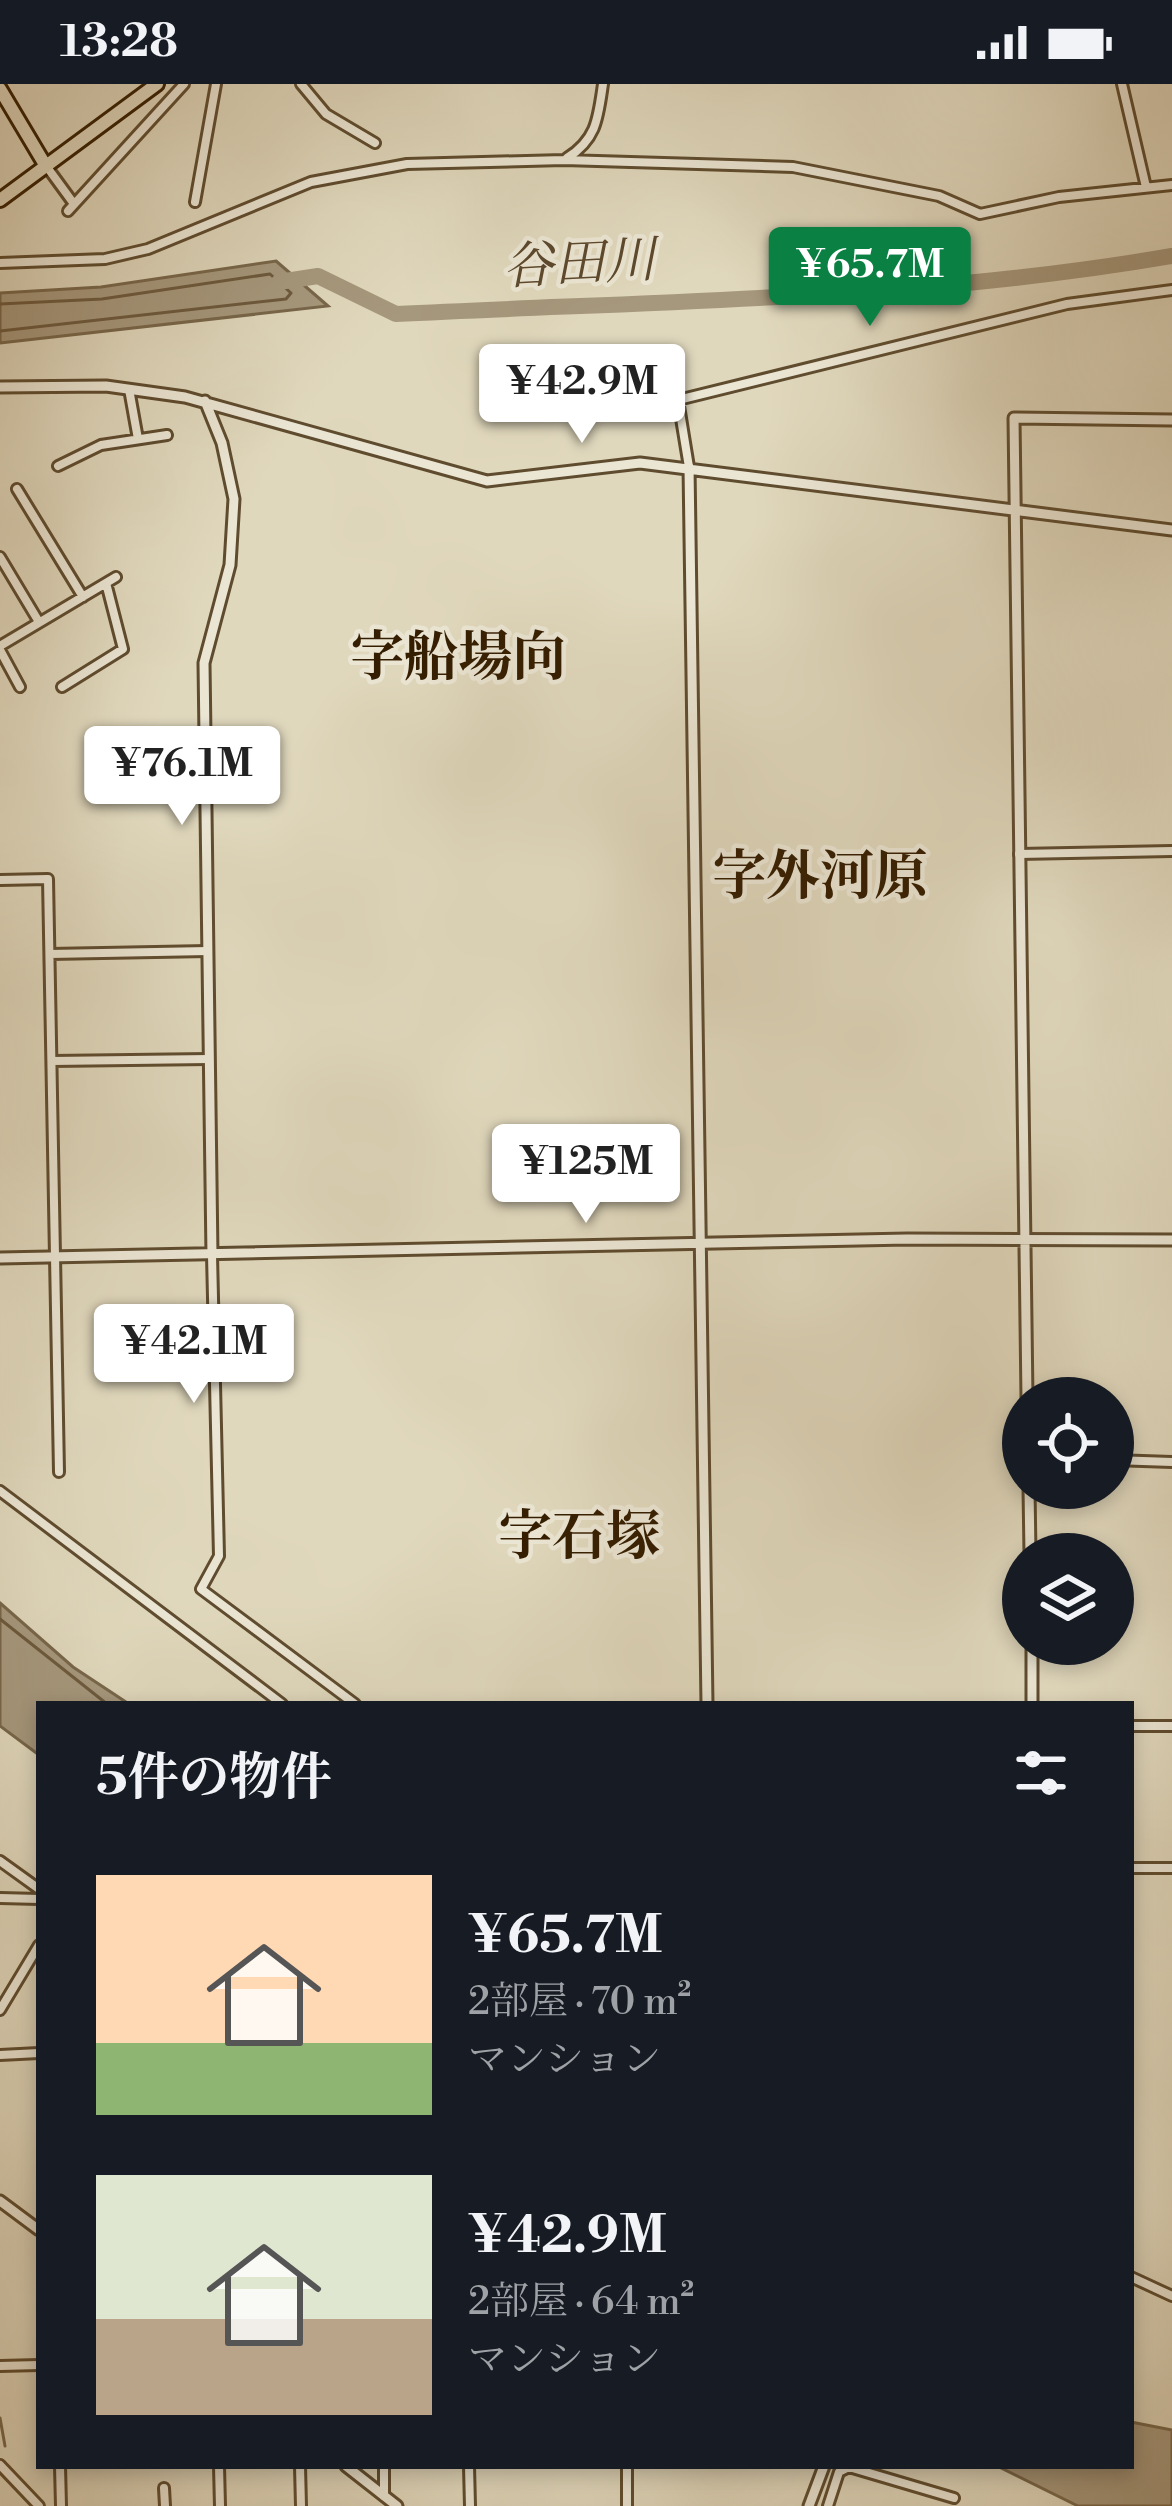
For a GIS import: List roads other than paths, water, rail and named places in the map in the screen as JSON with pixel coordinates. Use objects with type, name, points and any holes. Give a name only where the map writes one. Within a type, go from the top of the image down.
[{"type":"main road","points":[[0,200],[157,84]]},
{"type":"main road","points":[[2,98],[44,164]]},
{"type":"street","points":[[44,164],[71,207],[184,84]]},
{"type":"street","points":[[195,202],[216,84]]},
{"type":"street","points":[[301,84],[326,114],[374,143]]},
{"type":"street","points":[[565,160],[586,146],[597,126],[603,84]]},
{"type":"street","points":[[1122,84],[1146,188]]},
{"type":"street","points":[[0,262],[106,259],[148,249],[334,175],[406,164],[565,160],[793,167],[940,196],[980,214],[1059,197],[1172,185]]},
{"type":"street","points":[[707,1701],[689,467],[677,400],[1067,304],[1172,290]]},
{"type":"street","points":[[0,387],[129,388],[205,401],[487,481],[530,480],[621,463],[689,467],[1172,530]]},
{"type":"street","points":[[129,388],[138,440]]},
{"type":"street","points":[[205,401],[222,442],[234,499],[230,565],[204,663],[219,1556],[201,1588],[352,1701]]},
{"type":"street","points":[[1027,1377],[1014,418],[1172,420]]},
{"type":"street","points":[[58,466],[101,445],[167,435]]},
{"type":"street","points":[[17,489],[82,597]]},
{"type":"street","points":[[0,557],[39,622]]},
{"type":"street","points":[[20,687],[0,648],[116,577]]},
{"type":"street","points":[[62,686],[123,649],[106,583]]},
{"type":"street","points":[[1018,854],[1172,851]]},
{"type":"street","points":[[0,880],[48,880],[59,1472]]},
{"type":"street","points":[[50,954],[208,951]]},
{"type":"street","points":[[52,1061],[209,1059]]},
{"type":"street","points":[[0,1258],[1172,1240]]},
{"type":"street","points":[[1134,1461],[1172,1462]]},
{"type":"street","points":[[0,1491],[278,1701]]},
{"type":"street","points":[[1031,1665],[1032,1701]]},
{"type":"street","points":[[1134,1726],[1172,1726]]},
{"type":"street","points":[[0,1861],[36,1887]]},
{"type":"street","points":[[1134,1868],[1172,1868]]},
{"type":"street","points":[[0,1898],[36,1899]]},
{"type":"street","points":[[0,2010],[36,1950]]},
{"type":"street","points":[[0,2054],[36,2054]]},
{"type":"street","points":[[0,2201],[36,2228]]},
{"type":"street","points":[[1134,2278],[1172,2296]]},
{"type":"street","points":[[0,2366],[36,2365]]},
{"type":"street","points":[[0,2466],[39,2506]]},
{"type":"street","points":[[61,2469],[61,2506]]},
{"type":"street","points":[[219,2469],[220,2506]]},
{"type":"street","points":[[300,2469],[301,2506]]},
{"type":"street","points":[[350,2469],[395,2505]]},
{"type":"street","points":[[384,2469],[384,2495]]},
{"type":"street","points":[[469,2469],[470,2506]]},
{"type":"street","points":[[627,2469],[627,2506]]},
{"type":"street","points":[[809,2506],[823,2469]]},
{"type":"street","points":[[827,2506],[838,2472],[845,2469]]},
{"type":"street","points":[[856,2469],[954,2498]]},
{"type":"street","points":[[164,2488],[165,2506]]},
{"type":"water","points":[[276,261],[328,306],[0,343],[0,293],[101,287]]},
{"type":"water","points":[[0,1603],[73,1667],[124,1701],[36,1701],[36,1753],[0,1726]]},
{"type":"water","points":[[1134,2423],[1172,2430],[1172,2506],[1078,2506],[1003,2469],[1134,2469]]},
{"type":"waterway","name":"谷田川","points":[[279,282],[318,276],[396,314],[883,290],[1076,271],[1172,256]]},
{"type":"waterway","points":[[0,2418],[5,2446]]},
{"type":"district","name":"字船場向","points":[[458,656]]},
{"type":"district","name":"字外河原","points":[[820,875]]},
{"type":"district","name":"字石塚","points":[[579,1535]]}]
